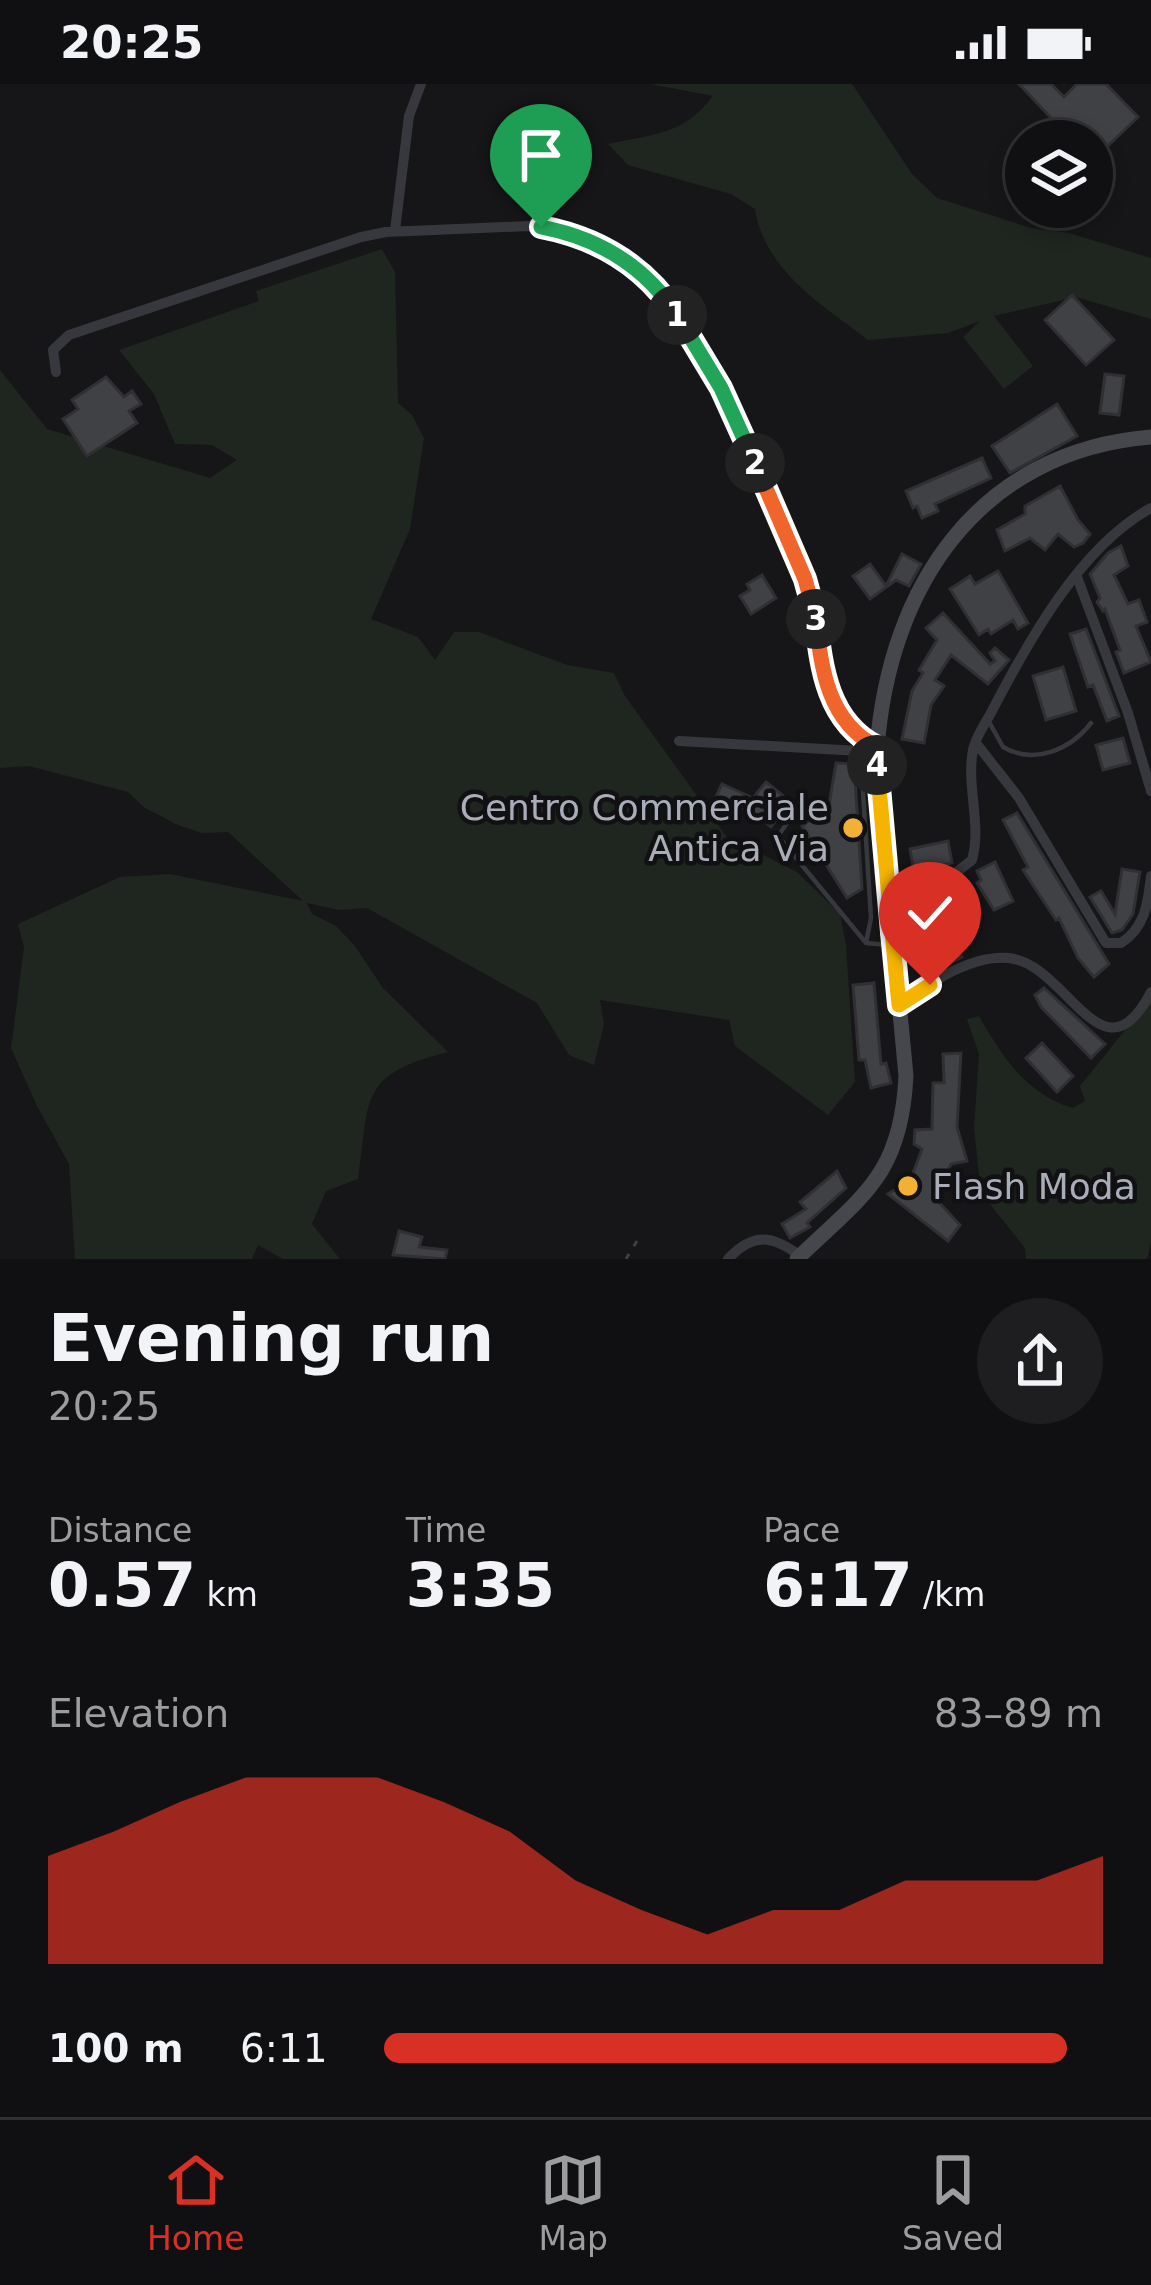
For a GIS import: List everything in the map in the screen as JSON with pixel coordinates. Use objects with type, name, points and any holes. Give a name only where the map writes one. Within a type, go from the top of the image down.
[{"type":"main road","points":[[798,1258],[875,1184],[894,1149],[903,1111],[905,1076],[877,752],[887,686],[912,607],[929,569],[954,533],[981,508],[1060,457],[1091,446],[1151,437]]},
{"type":"street","points":[[395,230],[409,116],[421,84]]},
{"type":"street","points":[[56,372],[53,350],[69,335],[354,239],[395,230],[501,224],[555,230],[622,257],[649,278],[688,332],[746,440],[810,594],[821,664],[837,709],[852,732],[877,752]]},
{"type":"street","points":[[891,924],[972,860],[976,743],[1025,648],[1077,577],[1112,536],[1151,508]]},
{"type":"street","points":[[1077,577],[1128,712],[1151,791]]},
{"type":"street","points":[[680,741],[877,752]]},
{"type":"street","points":[[976,743],[1025,806],[1106,943],[1121,944],[1137,929],[1151,876]]},
{"type":"street","points":[[899,1005],[956,970],[994,958],[1016,959],[1041,971],[1085,1016],[1106,1029],[1132,1019],[1151,992]]},
{"type":"street","points":[[728,1259],[751,1241],[767,1238],[783,1243],[798,1258]]},
{"type":"lane","points":[[988,720],[1003,747],[1031,755],[1065,747],[1091,723]]},
{"type":"lane","points":[[866,943],[871,918],[861,761],[877,752]]},
{"type":"lane","points":[[790,819],[778,836],[866,943],[893,946]]},
{"type":"path","points":[[626,1259],[640,1236]]},
{"type":"shaded area","points":[[650,84],[852,84],[912,174],[937,198],[1005,220],[1005,228],[1069,233],[1151,258],[1151,319],[1076,297],[994,316],[1033,366],[1004,389],[963,337],[980,321],[948,333],[868,340],[814,299],[783,268],[770,251],[755,209],[731,194],[628,165],[608,144],[679,126],[713,96]]},
{"type":"shaded area","points":[[382,249],[395,272],[398,403],[412,415],[424,438],[410,529],[371,619],[418,637],[435,660],[454,632],[479,632],[567,665],[614,673],[625,696],[726,836],[797,872],[840,914],[855,1082],[828,1115],[735,1046],[729,1020],[600,1000],[604,1024],[594,1065],[569,1055],[537,1003],[367,908],[339,910],[307,903],[312,914],[336,926],[355,946],[383,988],[448,1052],[398,1070],[374,1093],[358,1179],[326,1191],[312,1224],[340,1259],[283,1259],[258,1245],[252,1259],[75,1259],[69,1164],[11,1048],[24,947],[18,924],[120,877],[170,874],[303,901],[228,832],[202,833],[178,825],[145,808],[128,792],[29,766],[0,768],[0,370],[47,429],[210,478],[237,460],[212,445],[175,444],[154,394],[119,350],[259,301],[256,291]]},
{"type":"shaded area","points":[[1151,998],[1151,1241],[1147,1259],[1026,1259],[1025,1248],[981,1193],[974,1128],[979,1054],[967,1019],[979,1016],[1006,1059],[1029,1083],[1073,1108],[1085,1101],[1080,1086]]},
{"type":"building","points":[[1019,84],[1051,84],[1064,97],[1077,84],[1106,84],[1138,117],[1113,141],[1113,120],[1053,120]]},
{"type":"building","points":[[1072,295],[1114,340],[1086,365],[1045,320]]},
{"type":"building","points":[[1105,374],[1124,376],[1119,415],[1100,413]]},
{"type":"building","points":[[106,377],[124,397],[132,391],[141,404],[129,411],[137,423],[87,456],[63,419],[78,409],[72,400]]},
{"type":"building","points":[[1057,404],[1077,436],[1010,473],[992,446]]},
{"type":"building","points":[[982,458],[991,478],[935,504],[938,511],[922,518],[917,506],[913,508],[906,491]]},
{"type":"building","points":[[1060,486],[1090,534],[1083,543],[1074,547],[1058,534],[1045,550],[1030,538],[1005,551],[997,530],[1025,514],[1025,506]]},
{"type":"building","points":[[1121,546],[1128,566],[1114,575],[1128,604],[1139,600],[1147,622],[1136,626],[1151,662],[1124,673],[1116,652],[1120,650],[1105,609],[1097,602],[1100,598],[1090,574]]},
{"type":"building","points":[[902,554],[921,564],[909,586],[896,580],[870,599],[853,576],[870,564],[886,586]]},
{"type":"building","points":[[998,571],[1028,623],[1018,629],[1013,620],[991,634],[988,629],[979,635],[950,589],[970,576],[975,584]]},
{"type":"building","points":[[762,575],[776,598],[751,614],[740,596],[750,590],[747,584]]},
{"type":"building","points":[[943,613],[990,664],[995,661],[990,653],[995,648],[1009,660],[988,684],[951,655],[935,680],[944,686],[931,705],[924,743],[902,739],[912,691],[923,673],[919,670],[937,640],[926,628]]},
{"type":"building","points":[[1086,629],[1119,716],[1107,721],[1093,685],[1088,687],[1070,634]]},
{"type":"building","points":[[1063,667],[1076,711],[1046,720],[1033,676]]},
{"type":"building","points":[[1123,738],[1130,763],[1103,770],[1096,745]]},
{"type":"building","points":[[836,763],[854,764],[862,889],[847,898],[802,826],[829,805]]},
{"type":"building","points":[[766,782],[791,802],[771,827],[744,805],[741,810],[715,799],[722,784],[753,798]]},
{"type":"building","points":[[1017,813],[1109,964],[1094,977],[1023,870],[1028,867],[1003,820]]},
{"type":"building","points":[[948,841],[952,863],[928,874],[929,880],[916,883],[910,849]]},
{"type":"building","points":[[995,862],[1013,901],[994,910],[977,883],[981,880],[977,871]]},
{"type":"building","points":[[1122,869],[1140,872],[1133,914],[1122,930],[1112,933],[1090,897],[1101,891],[1115,914]]},
{"type":"building","points":[[947,894],[966,928],[950,938],[962,957],[927,975],[919,962],[939,950],[929,929],[940,921],[930,905]]},
{"type":"building","points":[[874,983],[881,1064],[886,1063],[891,1083],[871,1088],[865,1060],[859,1060],[853,985]]},
{"type":"building","points":[[1044,988],[1105,1044],[1091,1058],[1041,1007],[1035,995]]},
{"type":"building","points":[[1042,1043],[1073,1076],[1057,1092],[1026,1058]]},
{"type":"building","points":[[961,1053],[957,1127],[967,1161],[951,1164],[935,1198],[960,1225],[948,1241],[888,1194],[910,1181],[922,1149],[914,1144],[915,1130],[932,1129],[933,1083],[944,1083],[943,1054]]},
{"type":"building","points":[[837,1171],[846,1188],[807,1223],[810,1227],[790,1238],[782,1224],[806,1209],[800,1202]]},
{"type":"building","points":[[399,1231],[422,1237],[419,1247],[447,1250],[445,1259],[393,1255]]},
{"type":"place","name":"Centro Commerciale Antica Via","points":[[853,828]]},
{"type":"place","name":"Flash Moda","points":[[908,1186]]},
{"type":"route","points":[[541,227],[609,251],[649,278],[688,332],[730,406],[805,579],[816,617],[821,664],[837,709],[852,732],[877,747],[899,1005],[930,985]]}]
